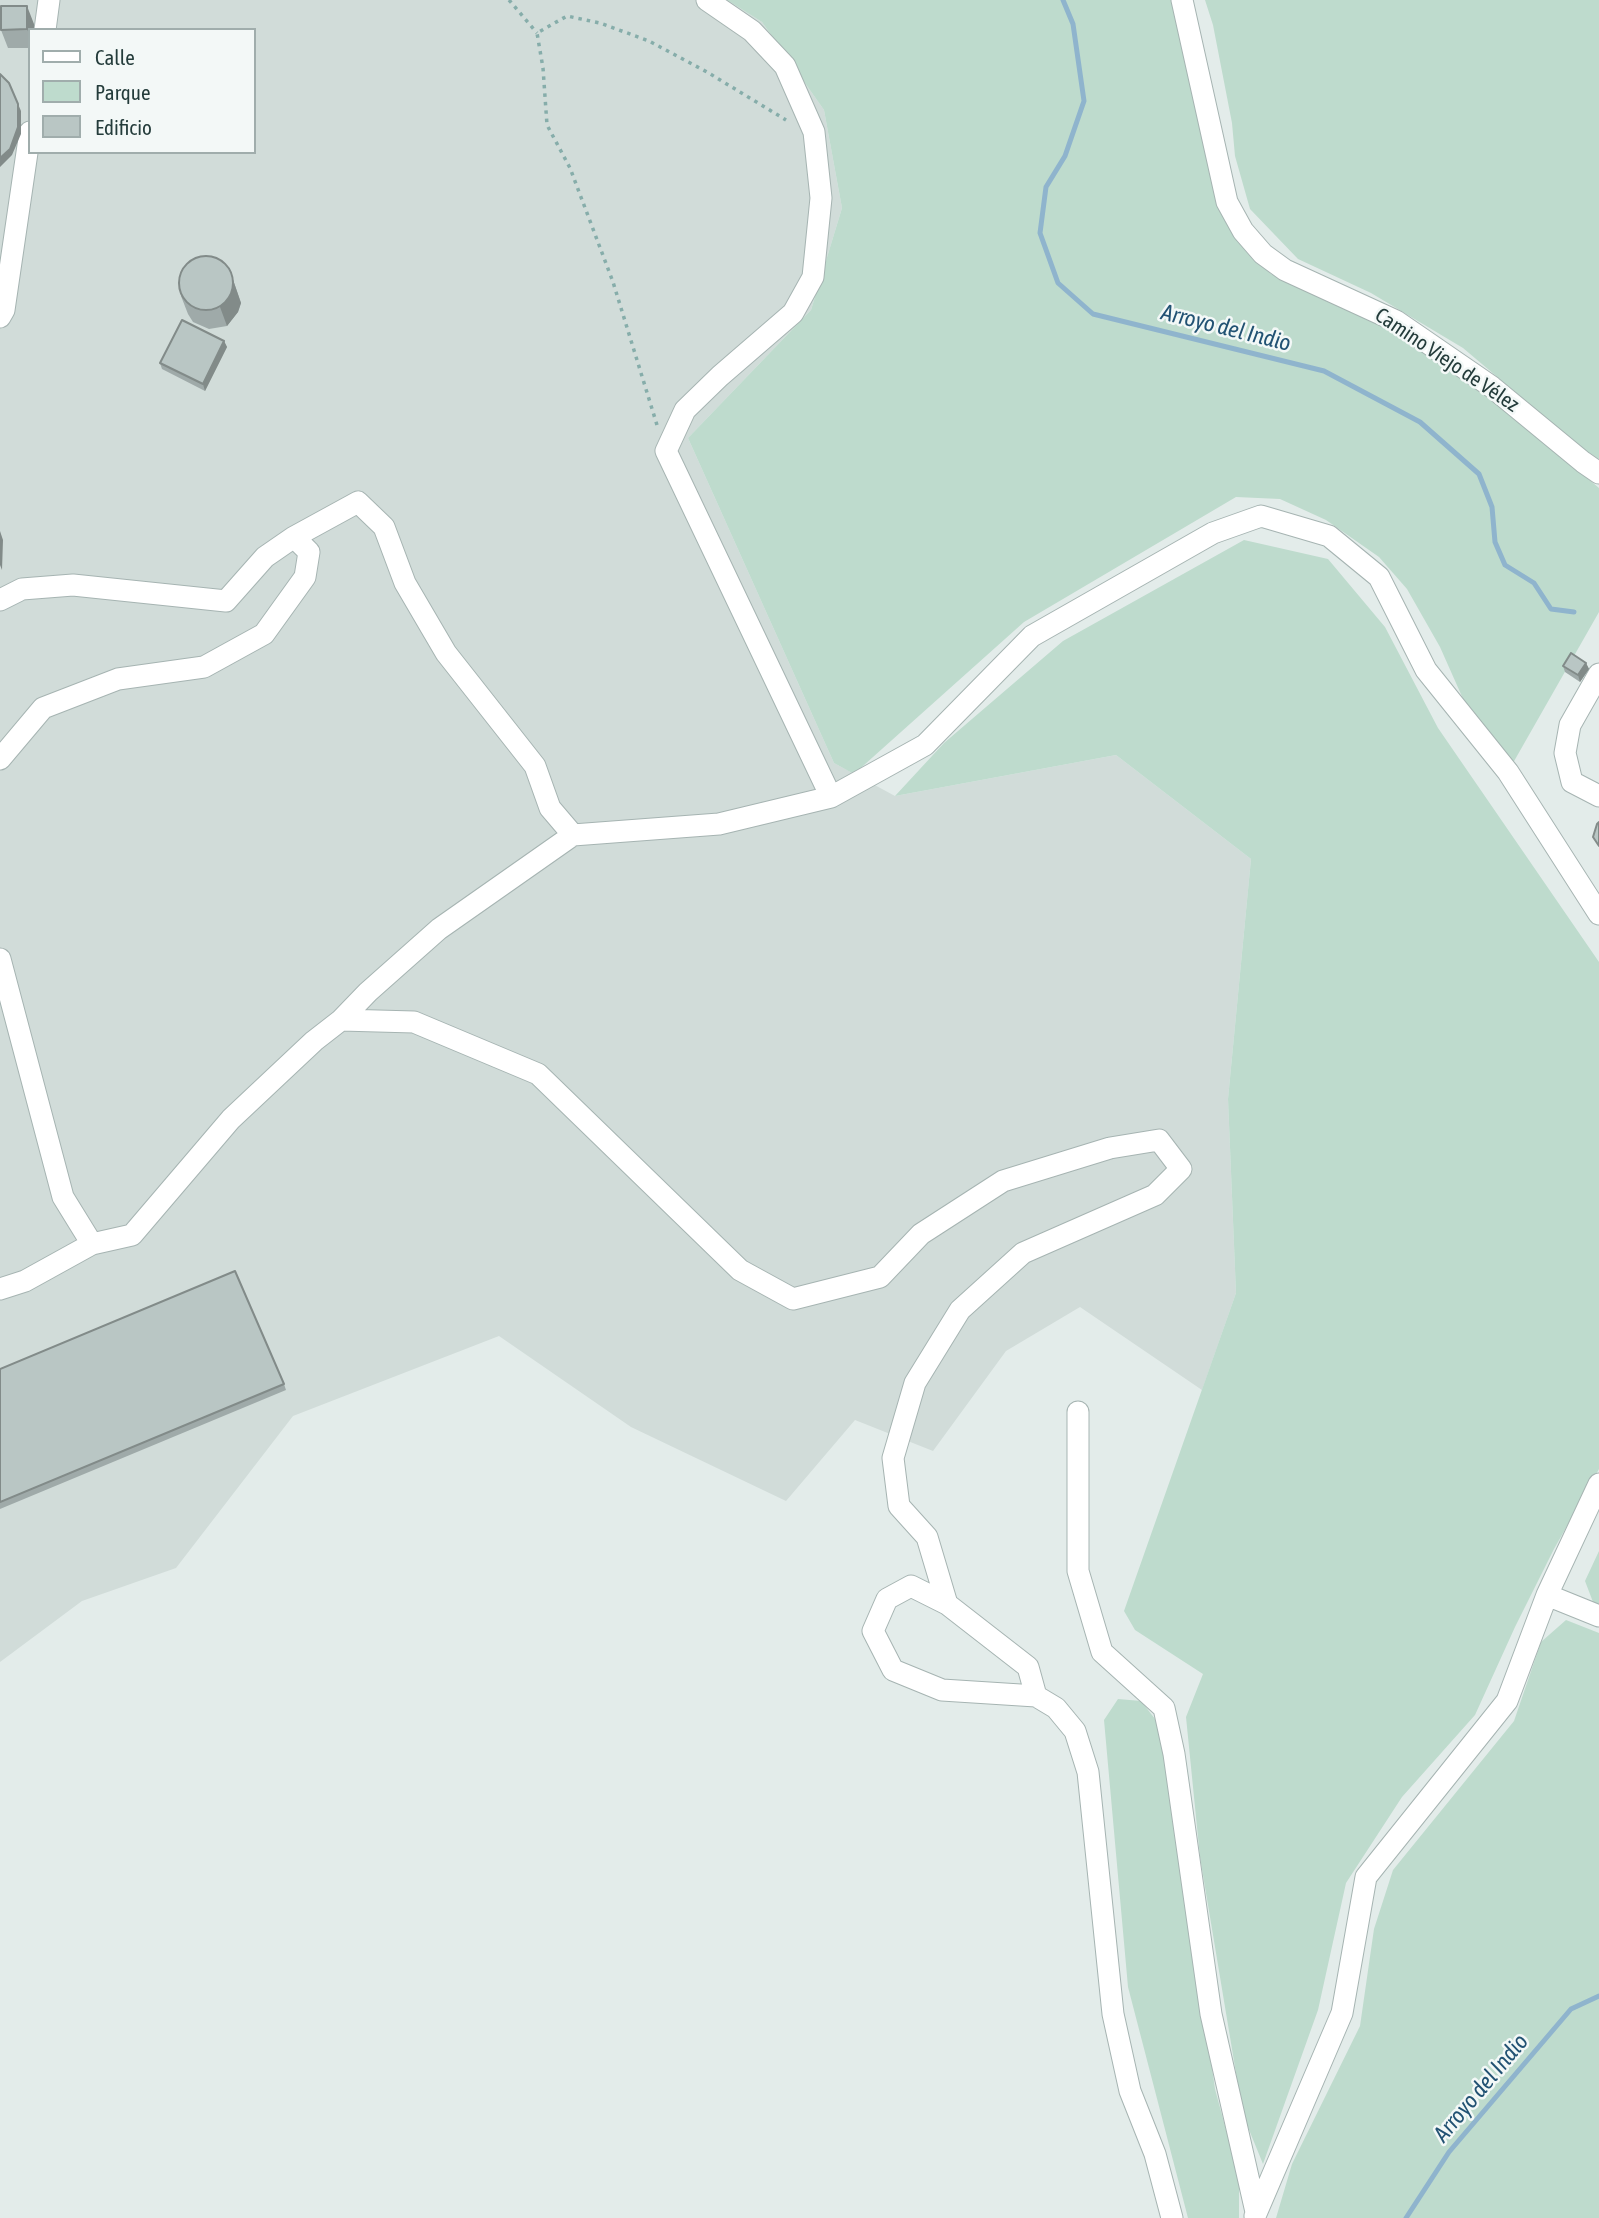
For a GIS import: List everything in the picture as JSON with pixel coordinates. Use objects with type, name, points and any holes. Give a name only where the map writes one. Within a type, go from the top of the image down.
[{"type":"street","points":[[45,28],[49,0]]},
{"type":"street","points":[[707,0],[752,31],[785,66],[814,132],[821,198],[813,277],[793,313],[685,410],[666,451],[831,797]]},
{"type":"street","name":"Camino Viejo de Vélez","points":[[1182,0],[1227,202],[1243,231],[1263,254],[1285,270],[1396,321],[1492,387],[1599,473]]},
{"type":"street","points":[[0,317],[4,310],[28,146]]},
{"type":"street","points":[[0,600],[22,589],[73,585],[226,601],[265,557],[294,537],[358,502],[384,527],[405,583],[446,653],[536,766],[550,808],[573,835]]},
{"type":"street","points":[[0,1289],[26,1281],[92,1244],[132,1235],[231,1119],[314,1041],[341,1020],[368,992],[439,929],[573,835],[719,824],[831,797],[925,745],[1031,636],[1213,533],[1261,516],[1329,537],[1379,577],[1426,670],[1507,772],[1599,914]]},
{"type":"street","points":[[0,759],[43,708],[118,679],[204,667],[264,634],[305,577],[309,552],[294,537]]},
{"type":"street","points":[[1599,674],[1570,725],[1565,752],[1572,782],[1599,796]]},
{"type":"street","points":[[0,959],[63,1197],[92,1244]]},
{"type":"street","points":[[341,1020],[414,1022],[538,1074],[740,1270],[793,1299],[880,1277],[920,1234],[1003,1181],[1110,1148],[1159,1140],[1181,1169],[1154,1195],[1023,1253],[960,1310],[915,1383],[893,1458],[899,1506],[927,1538],[947,1604]]},
{"type":"street","points":[[1078,1412],[1078,1571],[1102,1652],[1164,1707],[1174,1754],[1211,2014],[1255,2215]]},
{"type":"street","points":[[1255,2215],[1342,2014],[1366,1877],[1507,1701],[1547,1595],[1599,1485]]},
{"type":"street","points":[[1036,1696],[1028,1667],[947,1604],[911,1586],[887,1599],[873,1631],[892,1670],[942,1690],[1036,1696],[1056,1708],[1075,1731],[1088,1772],[1113,2014],[1130,2091],[1155,2154],[1171,2218]]},
{"type":"street","points":[[1547,1595],[1599,1616]]},
{"type":"path","points":[[509,0],[537,33],[543,68],[547,125],[570,168],[613,282],[642,382],[666,451]]},
{"type":"path","points":[[537,33],[567,16],[600,23],[649,41],[707,72],[793,124],[814,132]]},
{"type":"shaded area","points":[[0,0],[727,0],[762,22],[824,110],[842,208],[811,310],[688,438],[834,763],[895,796],[1116,755],[1251,859],[1228,1099],[1236,1293],[1202,1390],[1080,1307],[1006,1351],[933,1451],[855,1420],[786,1501],[631,1427],[499,1336],[293,1416],[176,1568],[82,1601],[0,1662]]},
{"type":"green space","points":[[727,0],[1175,0],[1223,206],[1240,244],[1271,274],[1397,331],[1491,397],[1599,488],[1599,612],[1513,763],[1464,701],[1440,647],[1407,589],[1379,557],[1326,520],[1280,499],[1236,497],[1024,622],[854,774],[834,763],[688,438],[811,310],[842,208],[824,110],[762,22]]},
{"type":"green space","points":[[1205,0],[1599,0],[1599,459],[1579,446],[1463,348],[1371,293],[1298,259],[1250,209],[1235,156],[1232,123],[1213,25]]},
{"type":"green space","points":[[1244,540],[1328,559],[1385,627],[1438,728],[1599,962],[1599,1469],[1554,1549],[1475,1715],[1402,1797],[1346,1883],[1318,2010],[1263,2164],[1243,2115],[1200,1857],[1186,1717],[1203,1674],[1135,1630],[1124,1611],[1236,1293],[1228,1099],[1251,859],[1116,755],[895,796],[944,743],[1063,641]]},
{"type":"green space","points":[[1599,1551],[1599,1605],[1593,1602],[1585,1581]]},
{"type":"green space","points":[[1566,1620],[1599,1633],[1599,2218],[1276,2218],[1292,2164],[1360,2026],[1374,1929],[1393,1870],[1514,1721],[1541,1642]]},
{"type":"green space","points":[[1118,1699],[1141,1701],[1159,1724],[1185,1879],[1215,2089],[1239,2178],[1239,2218],[1188,2218],[1128,1987],[1104,1720]]},
{"type":"building","points":[[1,6],[27,6],[27,29],[1,30]]},
{"type":"building","points":[[0,74],[9,83],[18,104],[18,127],[10,149],[0,158]]},
{"type":"building","points":[[206,256],[225,264],[233,283],[225,302],[206,310],[187,302],[179,283],[187,264]]},
{"type":"building","points":[[182,320],[224,341],[203,384],[160,363]]},
{"type":"building","points":[[1571,653],[1586,663],[1578,675],[1563,666]]},
{"type":"building","points":[[1599,822],[1599,846],[1593,837]]},
{"type":"building","points":[[235,1271],[284,1384],[0,1502],[0,1369]]},
{"type":"waterway","name":"Arroyo del Indio","points":[[1063,0],[1073,24],[1084,101],[1065,156],[1046,187],[1040,233],[1058,283],[1093,314],[1324,371],[1420,422],[1479,474],[1492,507],[1495,542],[1505,565],[1534,583],[1551,609],[1574,612]]},
{"type":"waterway","name":"Arroyo del Indio","points":[[1406,2218],[1449,2152],[1571,2009],[1599,1996]]}]
